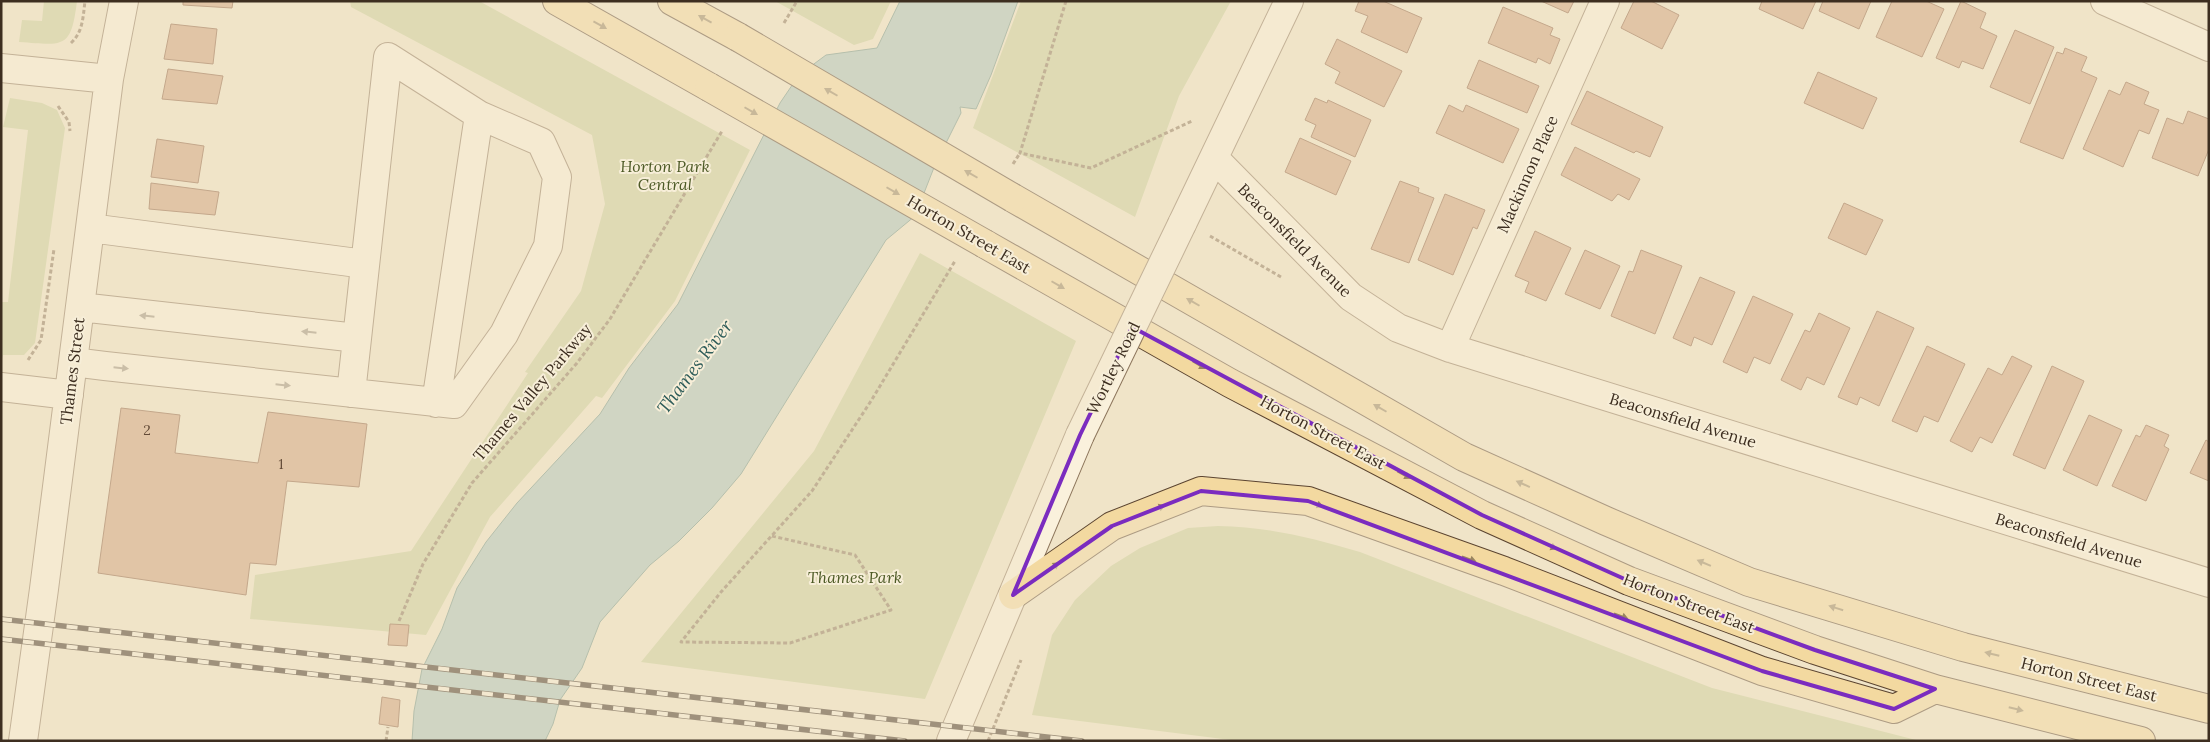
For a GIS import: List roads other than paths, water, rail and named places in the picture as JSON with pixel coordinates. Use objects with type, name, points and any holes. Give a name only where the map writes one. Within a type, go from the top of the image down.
[{"type":"main road","name":"Horton Street East","points":[[557,1],[1230,383],[1482,515],[1629,580],[1815,650],[1935,689],[2141,741]]},
{"type":"main road","name":"Horton Street East","points":[[672,1],[738,37],[1013,198],[1464,457],[1606,521],[1749,582],[1963,647],[2209,709]]},
{"type":"main road","points":[[1013,595],[1112,526],[1201,491],[1308,501],[1504,572],[1762,671],[1894,709],[1935,689]]},
{"type":"street","name":"Thames Street","points":[[22,741],[69,395],[109,79],[124,1]]},
{"type":"street","name":"Wortley Road","points":[[951,741],[1080,436],[1289,1]]},
{"type":"street","name":"Mackinnon Place","points":[[1450,348],[1605,1]]},
{"type":"street","points":[[2105,1],[2209,47]]},
{"type":"street","points":[[73,362],[351,393],[454,404],[504,334],[548,246],[557,177],[541,142],[479,115],[388,56],[351,393]]},
{"type":"street","points":[[1,68],[109,79]]},
{"type":"street","points":[[436,402],[479,115]]},
{"type":"street","name":"Beaconsfield Avenue","points":[[1214,158],[1351,297],[1398,328],[1450,348],[2209,583]]},
{"type":"street","points":[[90,228],[365,264]]},
{"type":"street","points":[[80,308],[357,338]]},
{"type":"street","points":[[1,387],[69,395]]},
{"type":"water","name":"Thames River","points":[[900,1],[1018,1],[991,75],[976,109],[960,107],[961,113],[935,165],[915,216],[886,240],[741,474],[712,508],[679,541],[650,565],[600,622],[582,668],[560,700],[553,724],[545,741],[412,741],[414,711],[422,669],[442,629],[457,588],[486,542],[517,503],[600,414],[629,368],[678,304],[780,103],[799,75],[826,55],[877,48]]},
{"type":"railway","points":[[1,619],[1082,741]]},
{"type":"railway","points":[[1,639],[905,741]]},
{"type":"park label","name":"Horton Park Central","points":[[665,175]]},
{"type":"park label","name":"Thames Park","points":[[855,577]]}]
